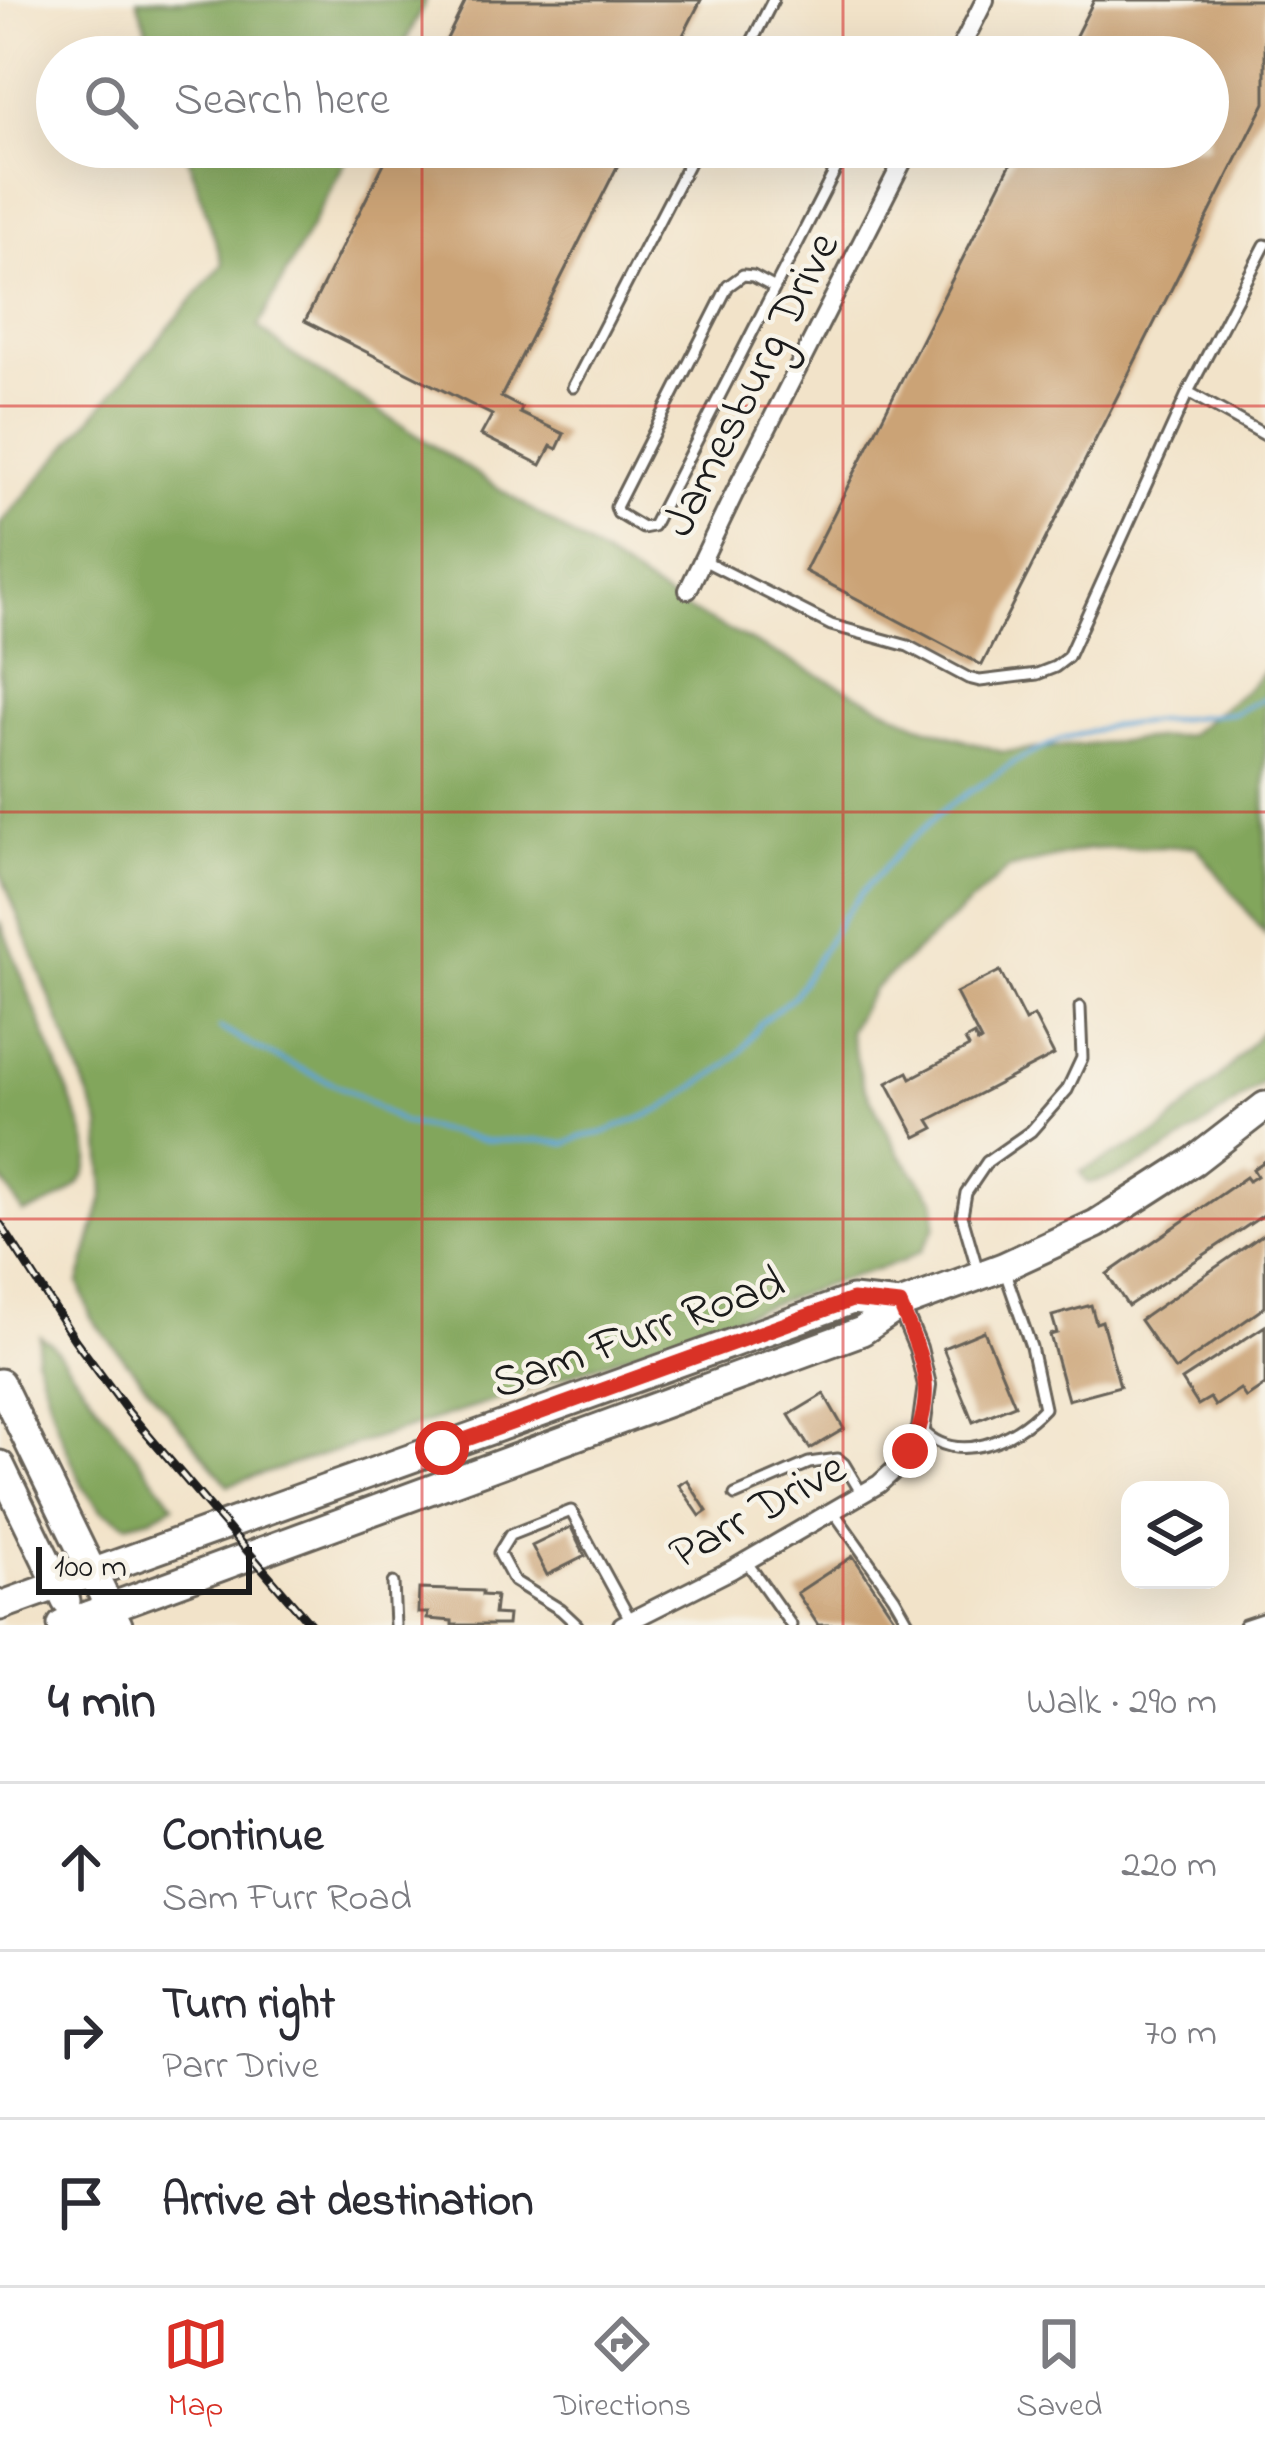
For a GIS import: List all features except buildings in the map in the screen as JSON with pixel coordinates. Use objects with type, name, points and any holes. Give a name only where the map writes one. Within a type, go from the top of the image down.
[{"type":"main road","name":"Sam Furr Road","points":[[72,1623],[113,1616],[862,1331],[900,1305],[991,1272],[1096,1224],[1194,1161],[1265,1106]]},
{"type":"main road","name":"Sam Furr Road","points":[[0,1606],[852,1300],[900,1305]]},
{"type":"main road","points":[[0,1383],[113,1616]]},
{"type":"main road","points":[[0,1465],[72,1623]]},
{"type":"street","points":[[967,36],[985,0]]},
{"type":"street","name":"Jamesburg Drive","points":[[688,590],[899,168]]},
{"type":"street","name":"Parr Drive","points":[[627,1623],[746,1562],[862,1494],[903,1462],[920,1429],[926,1400],[925,1368],[900,1305]]},
{"type":"lane","points":[[755,36],[773,0]]},
{"type":"lane","points":[[573,387],[686,168]]},
{"type":"lane","points":[[775,288],[743,275],[728,286],[617,513],[643,527],[653,526],[775,288],[836,168]]},
{"type":"lane","points":[[703,560],[831,626],[908,646],[968,678],[1037,674],[1055,667],[1068,657],[1188,392],[1265,245]]},
{"type":"lane","points":[[1188,392],[1265,435]]},
{"type":"lane","points":[[920,1429],[932,1441],[956,1449],[979,1446],[1026,1427],[1044,1408],[1031,1347],[962,1216],[966,1193],[987,1162],[1031,1131],[1067,1090],[1082,1058],[1080,1007]]},
{"type":"lane","points":[[735,1495],[826,1460],[844,1464],[862,1494]]},
{"type":"lane","points":[[833,1510],[910,1625]]},
{"type":"lane","points":[[577,1625],[514,1581],[499,1553],[510,1535],[571,1511],[627,1623]]},
{"type":"lane","points":[[746,1562],[791,1625]]},
{"type":"lane","points":[[393,1583],[395,1625]]},
{"type":"lane","points":[[1244,1625],[1265,1618]]},
{"type":"green space","points":[[137,0],[426,0],[408,36],[149,36]]},
{"type":"green space","points":[[192,168],[342,168],[258,327],[291,354],[684,608],[919,725],[1002,752],[1188,735],[1265,670],[1265,934],[1196,846],[1089,849],[1008,869],[873,990],[849,1031],[863,1084],[898,1152],[935,1200],[935,1227],[921,1251],[901,1262],[497,1400],[228,1485],[91,1318],[79,1283],[104,1194],[100,1124],[0,871],[0,525],[223,264]]},
{"type":"green space","points":[[0,921],[89,1153],[83,1178],[75,1187],[23,1213],[0,1176]]},
{"type":"green space","points":[[1265,1027],[1265,1080],[1261,1084],[1155,1157],[1087,1183],[1080,1172],[1159,1133]]},
{"type":"green space","points":[[40,1336],[51,1343],[174,1505],[127,1524],[102,1511],[83,1487],[58,1428],[36,1358]]},
{"type":"waterway","points":[[220,1028],[402,1122],[486,1141],[566,1144],[602,1133],[661,1110],[727,1065],[760,1023],[794,996],[842,918],[902,848],[947,807],[1018,760],[1059,740],[1110,726],[1234,713],[1265,698]]},
{"type":"railway","points":[[0,1224],[129,1413],[311,1625]]},
{"type":"route","points":[[442,1448],[852,1300],[900,1305],[918,1348],[925,1368],[926,1400],[910,1451]]}]
